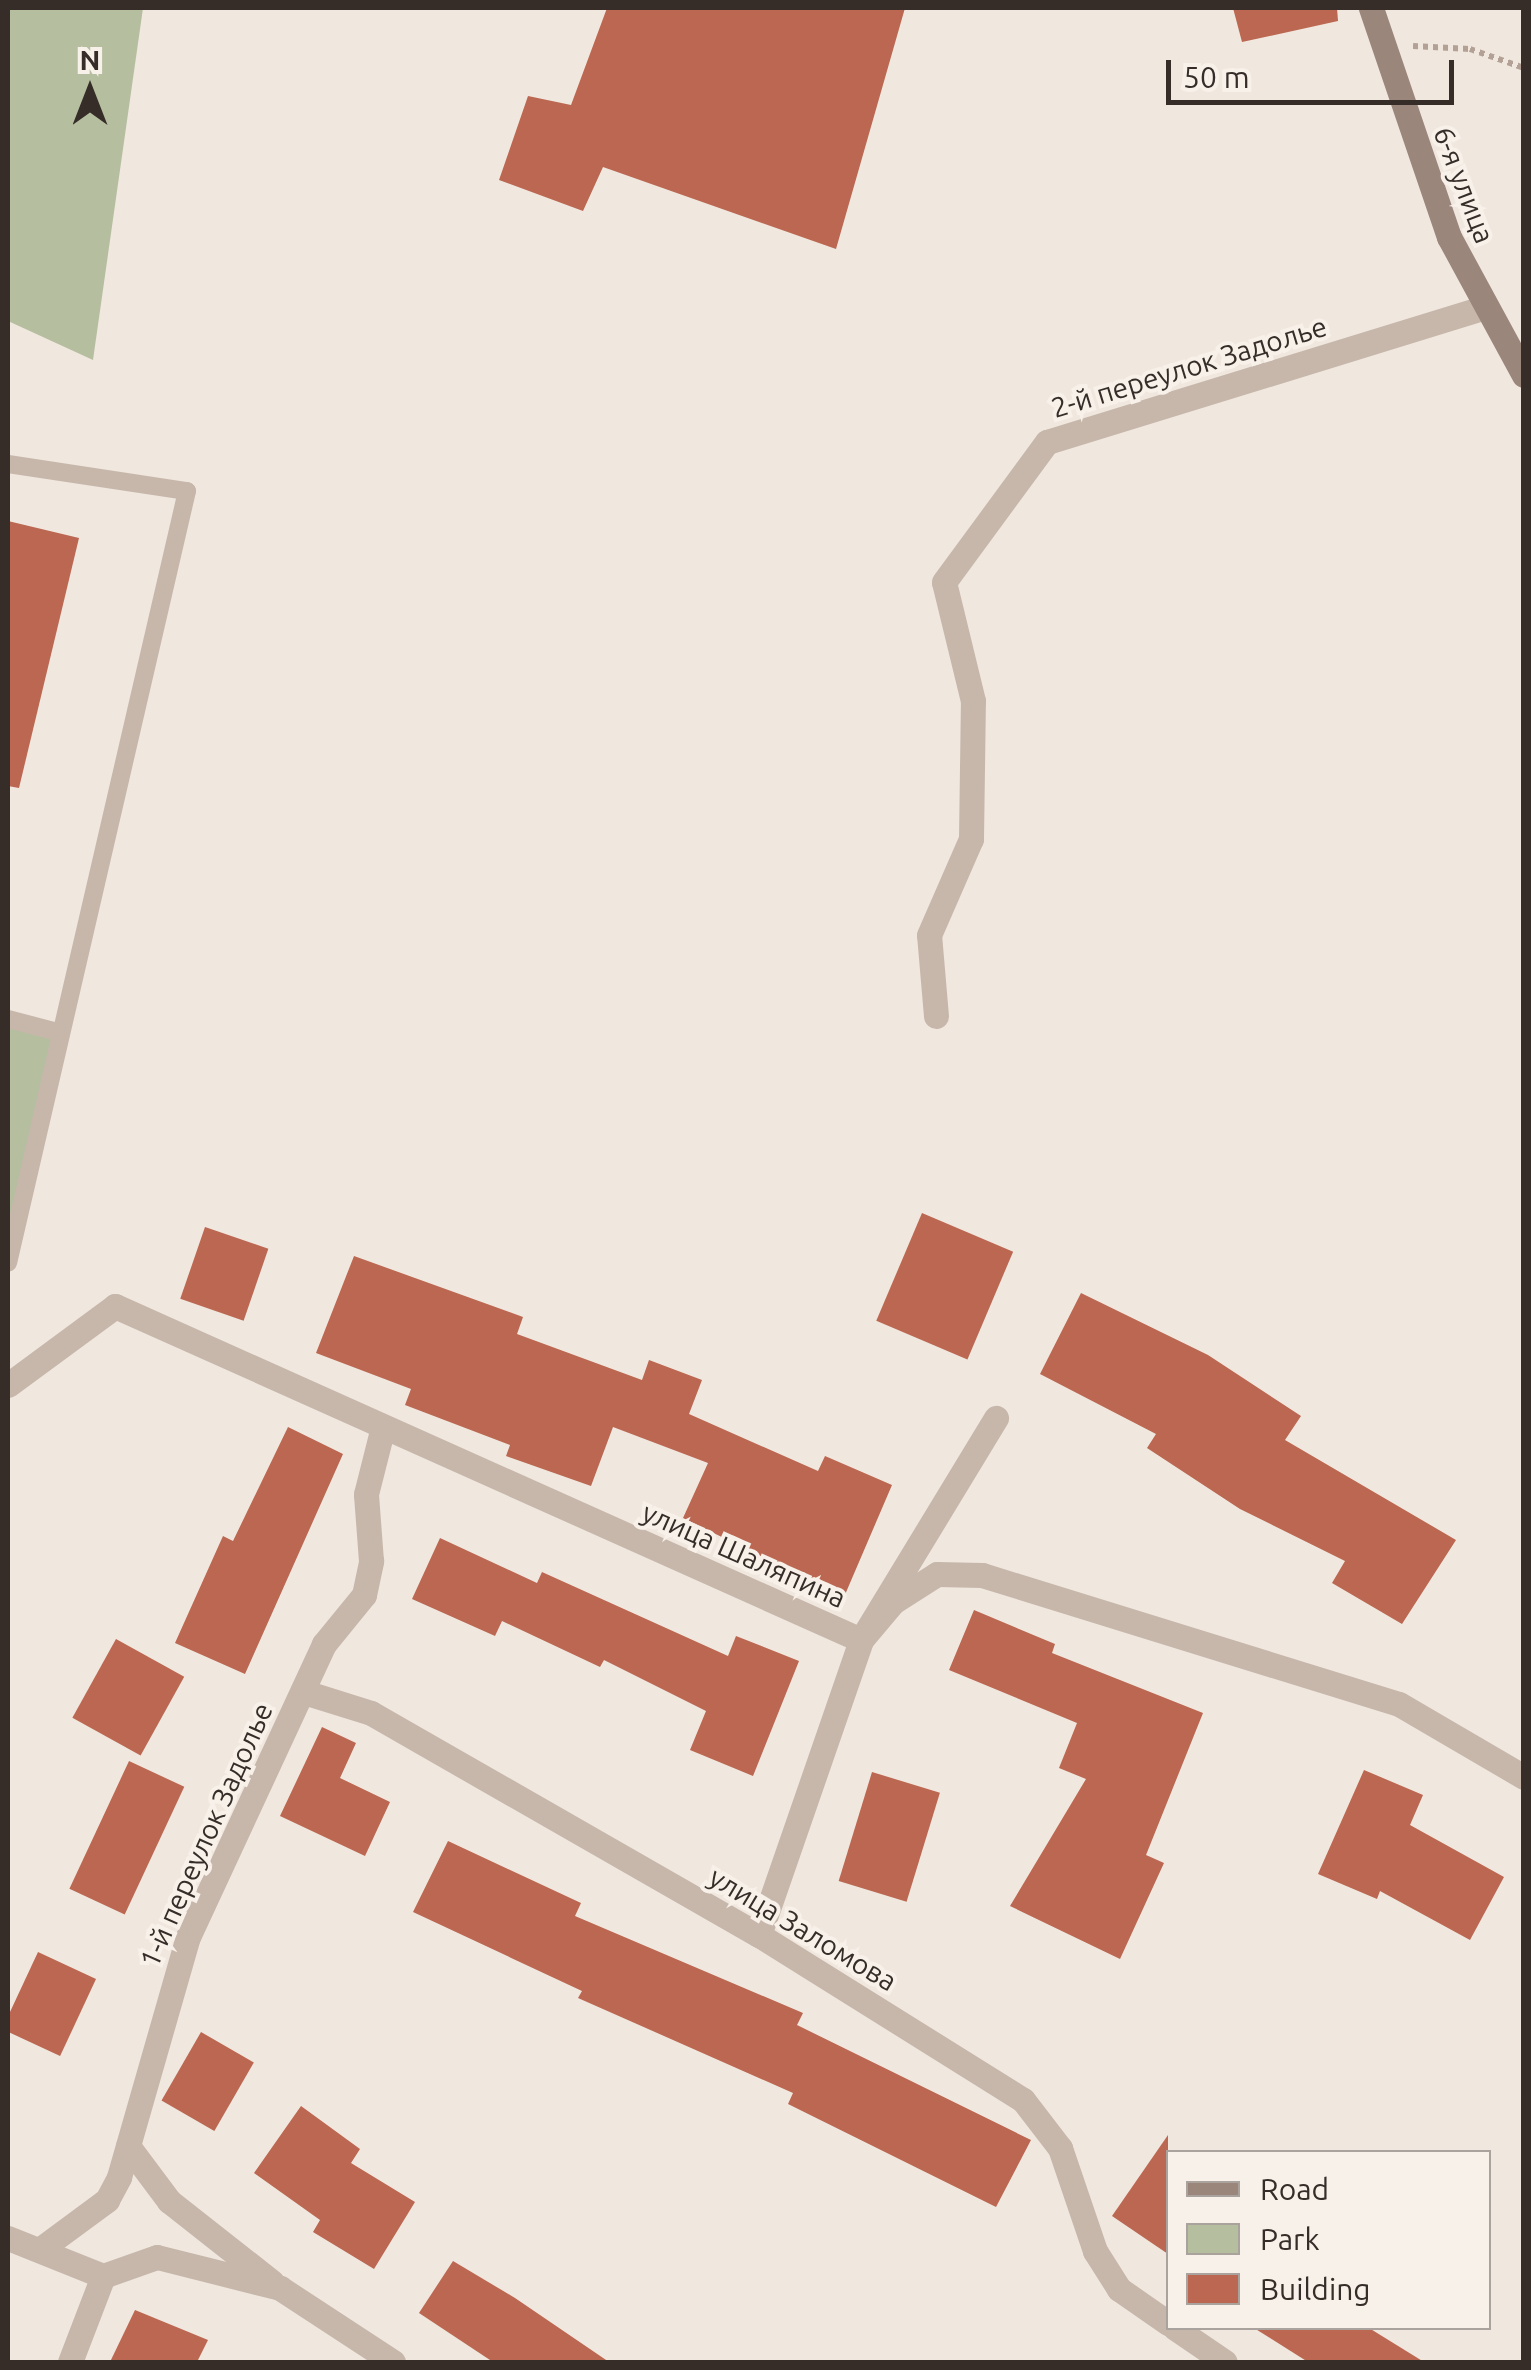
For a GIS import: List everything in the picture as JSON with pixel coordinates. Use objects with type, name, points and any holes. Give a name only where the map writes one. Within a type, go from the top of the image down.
[{"type":"street","name":"6-я улица","points":[[1371,8],[1449,237],[1484,308],[1524,375]]},
{"type":"street","name":"2-й переулок Задолье","points":[[936,1016],[929,935],[970,839],[973,701],[944,582],[1047,442],[1484,308]]},
{"type":"street","name":"улица Шаляпина","points":[[8,1385],[115,1306],[861,1640],[893,1602],[938,1574],[982,1575],[1399,1704],[1524,1776]]},
{"type":"street","points":[[759,1935],[861,1640],[996,1418]]},
{"type":"street","name":"1-й переулок Задолье","points":[[42,2248],[107,2200],[128,2146],[188,1937],[324,1644],[364,1595],[372,1561],[366,1494],[383,1427]]},
{"type":"street","name":"улица Заломова","points":[[304,1692],[371,1713],[759,1935],[1044,2120],[1094,2250],[1120,2289],[1166,2321]]},
{"type":"street","points":[[128,2146],[169,2200],[280,2288],[393,2362]]},
{"type":"street","points":[[8,2238],[42,2248],[103,2276],[157,2257],[280,2288]]},
{"type":"street","points":[[70,2362],[103,2276]]},
{"type":"street","name":"улица Заломова","points":[[1179,2330],[1225,2362]]},
{"type":"lane","points":[[8,464],[187,491],[58,1032],[8,1263]]},
{"type":"lane","points":[[8,1019],[58,1032]]},
{"type":"path","points":[[1382,45],[1470,49],[1524,68]]},
{"type":"green space","points":[[8,8],[143,8],[93,360],[8,321]]},
{"type":"green space","points":[[8,1019],[58,1032],[8,1263]]},
{"type":"building","points":[[607,8],[905,8],[836,249],[603,167],[583,211],[499,180],[528,96],[571,105]]},
{"type":"building","points":[[1233,8],[1337,8],[1338,21],[1242,42]]},
{"type":"building","points":[[8,521],[79,538],[19,788],[8,786]]},
{"type":"building","points":[[922,1213],[1013,1252],[967,1359],[876,1321]]},
{"type":"building","points":[[205,1227],[268,1249],[244,1321],[180,1299]]},
{"type":"building","points":[[354,1256],[523,1317],[517,1334],[642,1380],[649,1360],[702,1380],[689,1414],[818,1471],[825,1456],[892,1485],[844,1597],[683,1518],[708,1463],[613,1427],[591,1486],[506,1456],[510,1445],[405,1405],[411,1389],[316,1353]]},
{"type":"building","points":[[1081,1293],[1208,1355],[1301,1416],[1285,1440],[1456,1540],[1402,1624],[1332,1583],[1345,1561],[1240,1509],[1147,1448],[1156,1434],[1040,1374]]},
{"type":"building","points":[[288,1427],[343,1454],[245,1674],[175,1643],[223,1536],[233,1541]]},
{"type":"building","points":[[440,1538],[537,1583],[542,1572],[728,1656],[736,1636],[799,1661],[753,1776],[690,1750],[706,1711],[604,1660],[600,1667],[502,1621],[495,1636],[412,1599]]},
{"type":"building","points":[[974,1610],[1055,1644],[1052,1653],[1203,1713],[1146,1855],[1164,1863],[1120,1959],[1010,1906],[1086,1779],[1059,1768],[1077,1723],[949,1670]]},
{"type":"building","points":[[116,1639],[184,1677],[141,1756],[72,1718]]},
{"type":"building","points":[[322,1727],[356,1743],[340,1778],[390,1802],[365,1856],[280,1816]]},
{"type":"building","points":[[129,1761],[184,1787],[125,1915],[69,1889]]},
{"type":"building","points":[[1364,1770],[1423,1795],[1410,1825],[1504,1877],[1470,1940],[1380,1891],[1377,1899],[1318,1874]]},
{"type":"building","points":[[872,1772],[940,1793],[907,1902],[839,1881]]},
{"type":"building","points":[[448,1841],[581,1903],[575,1916],[803,2013],[797,2025],[1031,2140],[996,2207],[788,2104],[793,2093],[578,1998],[582,1991],[413,1912]]},
{"type":"building","points":[[38,1952],[96,1979],[60,2056],[8,2032],[8,2016]]},
{"type":"building","points":[[201,2032],[254,2062],[214,2131],[162,2100]]},
{"type":"building","points":[[301,2106],[360,2149],[351,2163],[415,2202],[374,2269],[313,2232],[320,2220],[254,2173]]},
{"type":"building","points":[[1168,2135],[1166,2253],[1112,2216]]},
{"type":"building","points":[[453,2261],[609,2362],[493,2362],[419,2313]]},
{"type":"building","points":[[135,2310],[208,2340],[197,2362],[110,2362]]},
{"type":"building","points":[[1257,2330],[1372,2330],[1424,2362],[1308,2362]]}]
